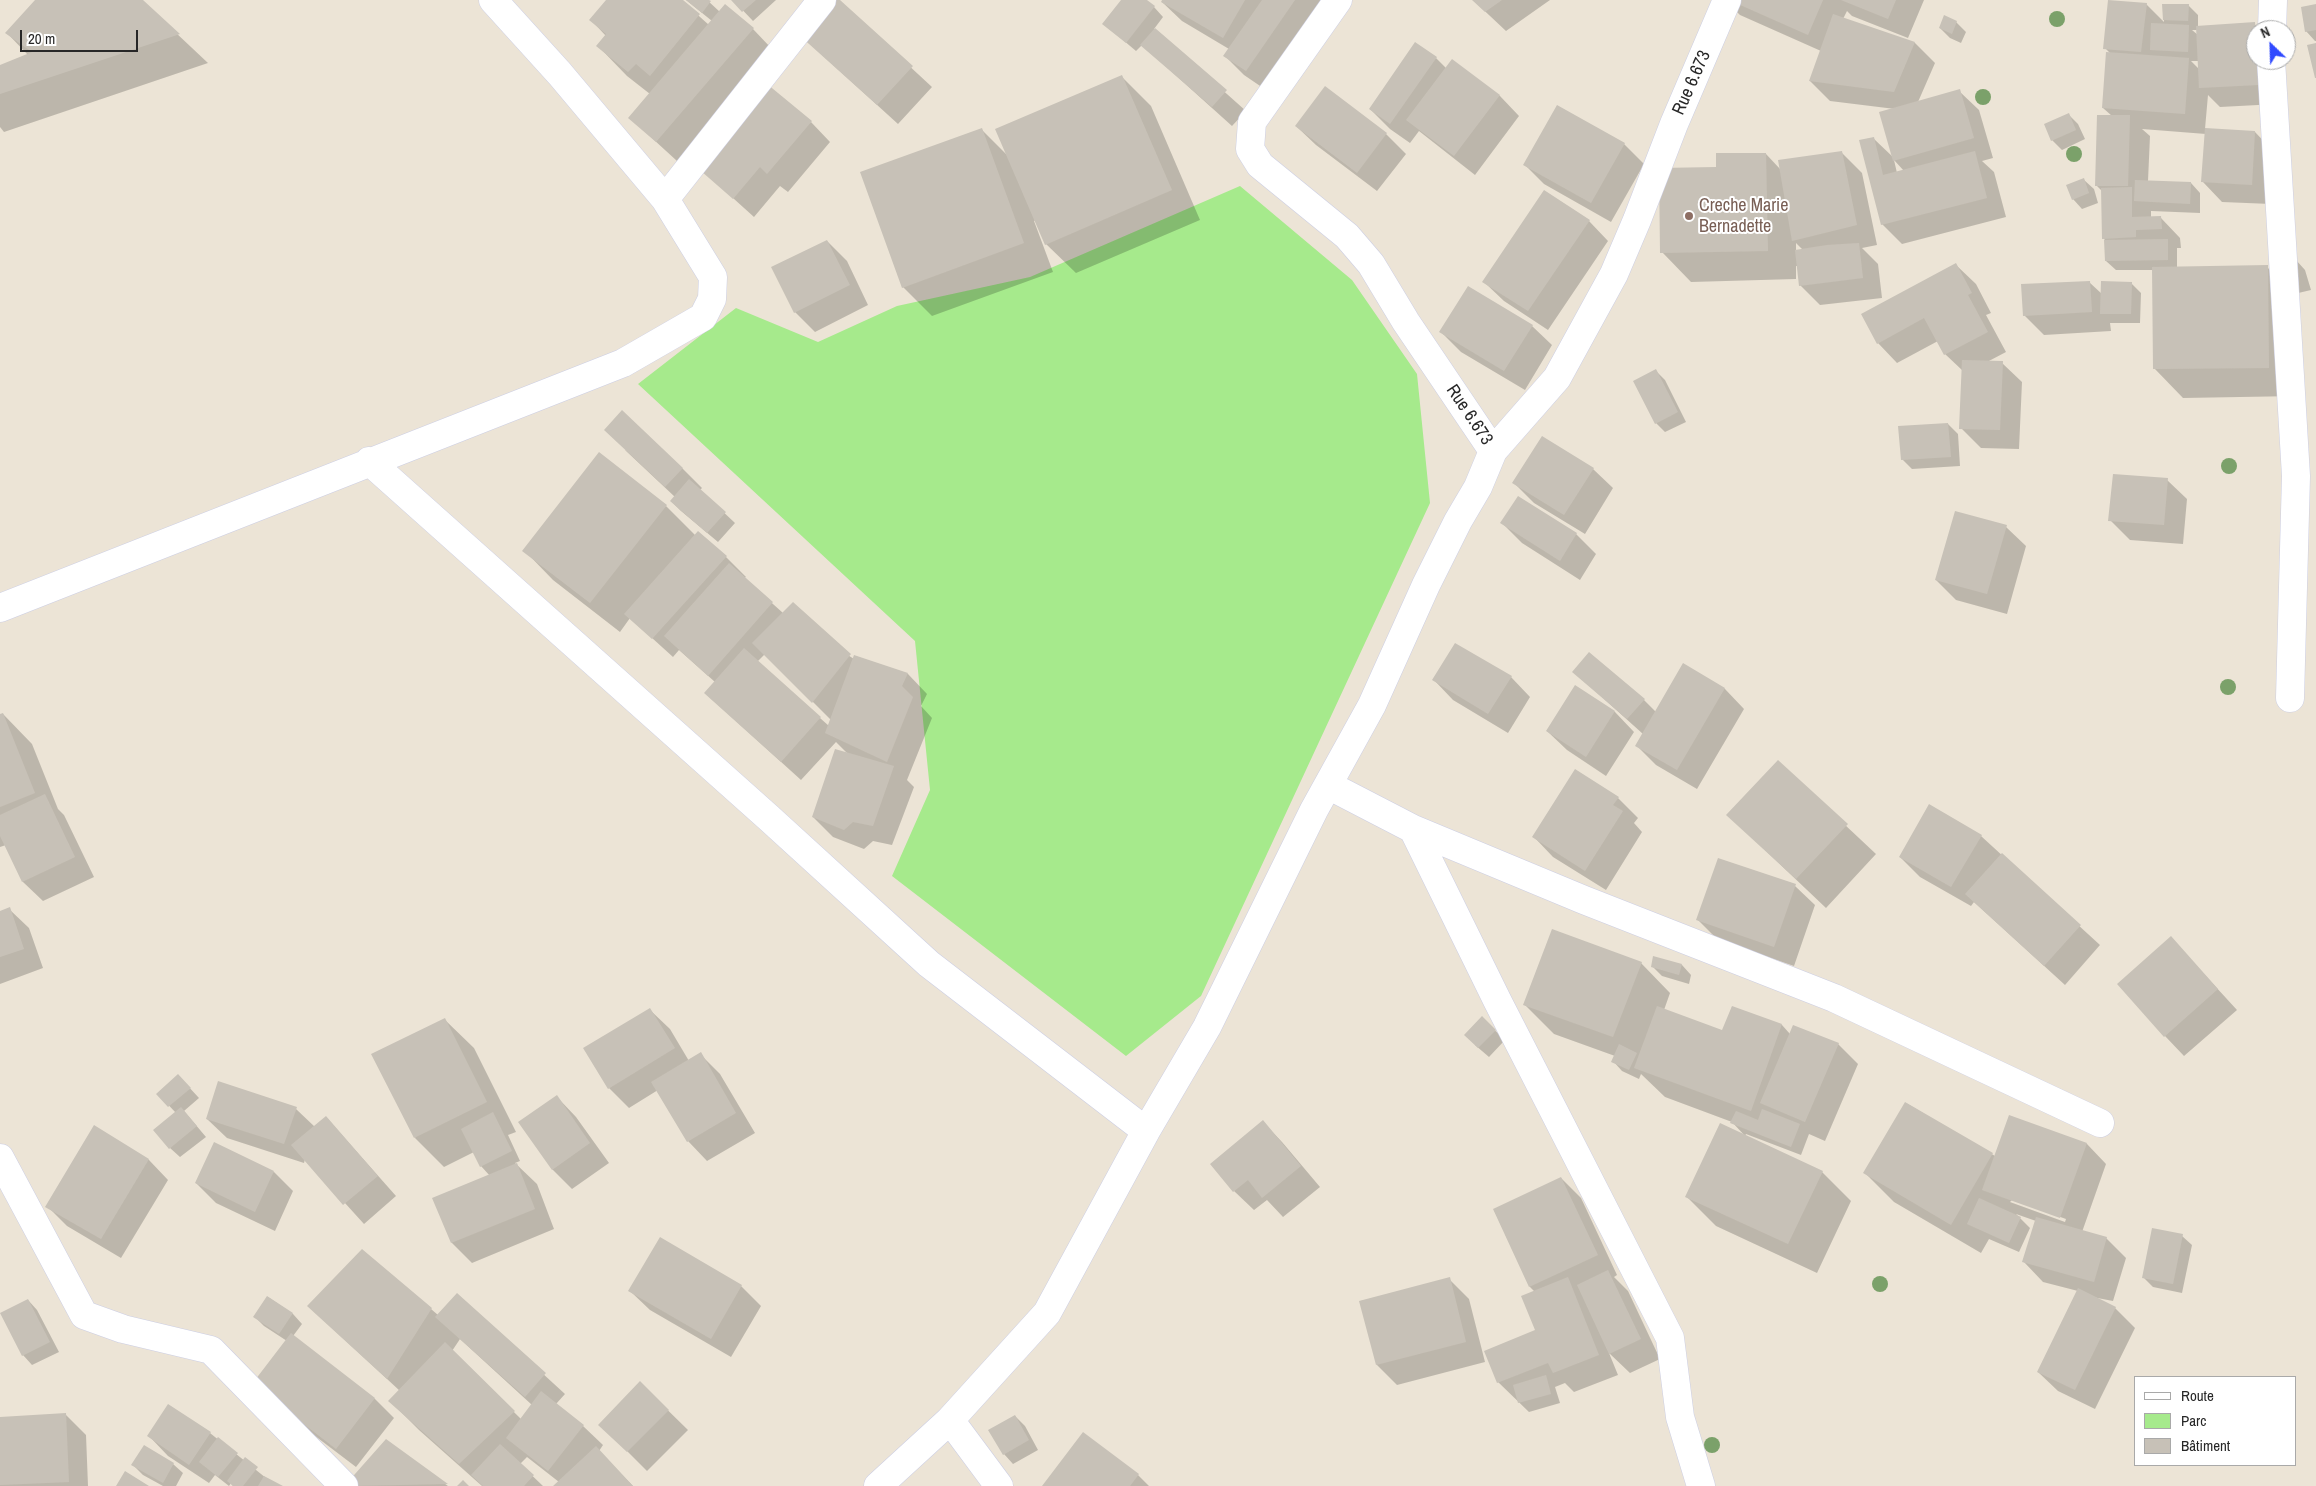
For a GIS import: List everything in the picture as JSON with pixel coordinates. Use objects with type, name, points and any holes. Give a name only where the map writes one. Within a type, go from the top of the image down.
[{"type":"street","points":[[0,608],[369,461],[623,363],[703,317],[712,299],[713,276],[665,199],[560,74],[493,0]]},
{"type":"street","points":[[665,199],[822,0]]},
{"type":"street","name":"Rue 6.673","points":[[1338,0],[1252,122],[1250,149],[1260,166],[1347,236],[1371,264],[1406,322],[1493,451],[1556,378],[1614,274],[1674,124],[1727,0]]},
{"type":"street","points":[[2272,20],[2273,0]]},
{"type":"street","points":[[2272,70],[2306,476],[2290,698]]},
{"type":"street","points":[[878,1486],[950,1420],[1047,1313],[1146,1131],[1207,1027],[1328,785],[1372,705],[1426,586],[1458,521],[1478,487],[1493,451]]},
{"type":"street","points":[[369,461],[769,818],[929,964],[1146,1131]]},
{"type":"street","points":[[1328,785],[1413,829],[1584,900],[1834,998],[2100,1123]]},
{"type":"street","points":[[1413,829],[1497,1000],[1670,1338],[1680,1417],[1701,1486]]},
{"type":"street","points":[[0,1158],[84,1315],[123,1329],[211,1350],[344,1486]]},
{"type":"street","points":[[950,1420],[999,1486]]},
{"type":"green space","points":[[1240,186],[1352,280],[1417,374],[1430,503],[1201,996],[1126,1056],[892,876],[930,790],[915,641],[638,384],[736,308],[818,342],[897,306],[1030,277]]},
{"type":"building","points":[[35,0],[143,0],[180,34],[0,94],[0,65],[32,52],[5,33]]},
{"type":"building","points":[[606,0],[683,0],[700,14],[650,76],[636,64],[628,72],[596,46],[606,34],[589,20]]},
{"type":"building","points":[[686,0],[709,0],[711,1],[702,13]]},
{"type":"building","points":[[731,0],[756,0],[742,12]]},
{"type":"building","points":[[831,0],[840,0],[913,66],[877,105],[799,35]]},
{"type":"building","points":[[1121,0],[1147,0],[1155,6],[1126,43],[1102,24]]},
{"type":"building","points":[[1162,0],[1245,0],[1223,38],[1161,2]]},
{"type":"building","points":[[1262,0],[1295,0],[1246,71],[1223,56]]},
{"type":"building","points":[[1472,0],[1502,0],[1485,12]]},
{"type":"building","points":[[1729,0],[1823,0],[1808,35]]},
{"type":"building","points":[[1841,0],[1896,0],[1888,19]]},
{"type":"building","points":[[2108,0],[2147,3],[2141,52],[2103,49]]},
{"type":"building","points":[[725,4],[754,28],[656,142],[628,118]]},
{"type":"building","points":[[2162,4],[2189,4],[2188,21],[2163,20]]},
{"type":"building","points":[[2316,4],[2316,30],[2305,32],[2301,7]]},
{"type":"building","points":[[1833,14],[1915,42],[1894,92],[1809,81]]},
{"type":"building","points":[[1944,15],[1957,21],[1952,34],[1939,28]]},
{"type":"building","points":[[2151,23],[2189,25],[2188,52],[2150,50]]},
{"type":"building","points":[[2246,23],[2246,70],[2257,70],[2258,85],[2199,88],[2196,26]]},
{"type":"building","points":[[1155,28],[1227,90],[1212,107],[1140,45]]},
{"type":"building","points":[[1415,42],[1437,57],[1390,124],[1369,109]]},
{"type":"building","points":[[2316,43],[2316,78],[2315,78],[2307,45]]},
{"type":"building","points":[[2106,52],[2189,58],[2185,114],[2102,108]]},
{"type":"building","points":[[1452,59],[1500,95],[1454,156],[1406,120]]},
{"type":"building","points":[[1122,75],[1172,190],[1045,245],[995,129]]},
{"type":"building","points":[[761,79],[812,121],[767,174],[760,167],[733,199],[701,171]]},
{"type":"building","points":[[1325,86],[1387,133],[1357,173],[1295,126]]},
{"type":"building","points":[[1960,89],[1974,138],[1893,161],[1879,112]]},
{"type":"building","points":[[1557,105],[1625,143],[1591,203],[1523,165]]},
{"type":"building","points":[[2069,113],[2076,130],[2051,141],[2044,124]]},
{"type":"building","points":[[2097,115],[2130,115],[2128,186],[2095,186]]},
{"type":"building","points":[[982,128],[1024,243],[902,288],[860,172]]},
{"type":"building","points":[[2205,128],[2255,131],[2252,185],[2201,182]]},
{"type":"building","points":[[1874,137],[1883,175],[1975,151],[1987,198],[1881,225],[1859,140]]},
{"type":"building","points":[[1842,151],[1857,225],[1792,241],[1778,160]]},
{"type":"building","points":[[1716,153],[1766,153],[1768,251],[1660,253],[1659,168],[1716,167]]},
{"type":"building","points":[[2084,178],[2089,193],[2072,200],[2066,185]]},
{"type":"building","points":[[2135,180],[2191,182],[2190,204],[2134,201]]},
{"type":"building","points":[[2132,187],[2132,217],[2161,216],[2162,229],[2136,230],[2136,237],[2102,239],[2101,188]]},
{"type":"building","points":[[1544,190],[1590,220],[1528,311],[1482,282]]},
{"type":"building","points":[[2168,239],[2168,260],[2105,261],[2104,240]]},
{"type":"building","points":[[827,240],[850,285],[794,313],[771,267]]},
{"type":"building","points":[[1859,243],[1863,278],[1799,286],[1795,250]]},
{"type":"building","points":[[1956,263],[1972,293],[1968,295],[1988,332],[1944,355],[1924,318],[1877,344],[1861,314]]},
{"type":"building","points":[[2268,265],[2269,368],[2153,369],[2152,267]]},
{"type":"building","points":[[2090,281],[2092,312],[2023,316],[2021,284]]},
{"type":"building","points":[[2101,281],[2132,282],[2131,314],[2100,314]]},
{"type":"building","points":[[1468,286],[1533,325],[1504,371],[1439,332]]},
{"type":"building","points":[[1962,360],[2003,361],[2000,430],[1959,429]]},
{"type":"building","points":[[1656,369],[1678,412],[1655,424],[1633,381]]},
{"type":"building","points":[[622,410],[683,468],[665,487],[604,430]]},
{"type":"building","points":[[1948,423],[1951,457],[1901,460],[1898,426]]},
{"type":"building","points":[[1542,436],[1594,468],[1564,515],[1512,483]]},
{"type":"building","points":[[599,452],[667,505],[590,603],[522,551]]},
{"type":"building","points":[[2113,474],[2168,478],[2164,525],[2108,521]]},
{"type":"building","points":[[689,479],[726,512],[707,533],[670,501]]},
{"type":"building","points":[[1518,496],[1577,533],[1560,561],[1500,523]]},
{"type":"building","points":[[1955,511],[2007,525],[1987,594],[1935,580]]},
{"type":"building","points":[[698,531],[727,556],[652,639],[624,614]]},
{"type":"building","points":[[729,563],[773,602],[708,676],[664,636]]},
{"type":"building","points":[[793,602],[851,654],[812,703],[752,643]]},
{"type":"building","points":[[1455,643],[1512,676],[1488,714],[1432,680]]},
{"type":"building","points":[[744,648],[821,717],[781,762],[704,693]]},
{"type":"building","points":[[1589,652],[1645,699],[1627,719],[1572,672]]},
{"type":"building","points":[[854,655],[908,673],[902,686],[913,697],[887,762],[825,733]]},
{"type":"building","points":[[1683,663],[1725,688],[1677,770],[1635,746]]},
{"type":"building","points":[[1575,685],[1615,711],[1586,757],[1546,731]]},
{"type":"building","points":[[3,713],[35,793],[0,807],[0,714]]},
{"type":"building","points":[[835,749],[894,766],[873,826],[853,822],[844,830],[812,817]]},
{"type":"building","points":[[1778,760],[1848,824],[1796,879],[1726,815]]},
{"type":"building","points":[[1575,769],[1619,797],[1613,805],[1623,811],[1585,871],[1532,837]]},
{"type":"building","points":[[45,794],[75,857],[22,882],[0,836],[0,815]]},
{"type":"building","points":[[1929,804],[1982,835],[1951,887],[1899,857]]},
{"type":"building","points":[[2002,853],[2081,925],[2044,966],[1965,894]]},
{"type":"building","points":[[1718,858],[1796,884],[1774,947],[1696,920]]},
{"type":"building","points":[[10,907],[24,949],[0,957],[0,911]]},
{"type":"building","points":[[1552,929],[1642,962],[1613,1037],[1523,1005]]},
{"type":"building","points":[[2171,936],[2218,989],[2164,1037],[2117,984]]},
{"type":"building","points":[[1653,956],[1682,964],[1679,975],[1651,967]]},
{"type":"building","points":[[1657,1006],[1722,1030],[1732,1006],[1782,1024],[1751,1111],[1634,1068]]},
{"type":"building","points":[[650,1008],[675,1048],[608,1089],[583,1048]]},
{"type":"building","points":[[1482,1016],[1496,1030],[1478,1048],[1464,1035]]},
{"type":"building","points":[[445,1018],[487,1102],[414,1138],[371,1054]]},
{"type":"building","points":[[1793,1025],[1839,1043],[1805,1122],[1760,1103]]},
{"type":"building","points":[[1619,1044],[1637,1053],[1629,1070],[1611,1062]]},
{"type":"building","points":[[701,1052],[736,1113],[687,1142],[651,1082]]},
{"type":"building","points":[[178,1074],[191,1088],[168,1107],[156,1094]]},
{"type":"building","points":[[218,1081],[297,1107],[284,1144],[206,1119]]},
{"type":"building","points":[[557,1095],[590,1143],[552,1170],[518,1122]]},
{"type":"building","points":[[1905,1102],[1993,1153],[1951,1225],[1863,1173]]},
{"type":"building","points":[[181,1107],[197,1126],[169,1149],[153,1130]]},
{"type":"building","points":[[1762,1109],[1800,1124],[1791,1147],[1730,1123],[1736,1111],[1758,1120]]},
{"type":"building","points":[[493,1112],[512,1151],[480,1167],[461,1129]]},
{"type":"building","points":[[2009,1115],[2087,1143],[2060,1218],[1982,1190]]},
{"type":"building","points":[[326,1116],[378,1176],[343,1205],[291,1145]]},
{"type":"building","points":[[1263,1120],[1301,1166],[1262,1198],[1248,1180],[1233,1192],[1210,1164]]},
{"type":"building","points":[[1720,1123],[1823,1171],[1788,1244],[1685,1197]]},
{"type":"building","points":[[94,1125],[149,1159],[101,1239],[45,1207]]},
{"type":"building","points":[[214,1142],[274,1171],[255,1212],[195,1183]]},
{"type":"building","points":[[517,1163],[535,1209],[451,1243],[432,1198]]},
{"type":"building","points":[[1561,1177],[1598,1255],[1529,1287],[1493,1209]]},
{"type":"building","points":[[1979,1198],[2021,1217],[2009,1243],[1967,1224]]},
{"type":"building","points":[[2036,1217],[2107,1237],[2094,1282],[2022,1262]]},
{"type":"building","points":[[2152,1228],[2183,1234],[2173,1284],[2142,1278]]},
{"type":"building","points":[[660,1237],[742,1285],[711,1339],[628,1291]]},
{"type":"building","points":[[362,1249],[432,1308],[387,1379],[307,1306]]},
{"type":"building","points":[[1608,1270],[1641,1339],[1609,1354],[1577,1285]]},
{"type":"building","points":[[1450,1277],[1466,1342],[1376,1365],[1359,1301]]},
{"type":"building","points":[[1568,1277],[1599,1355],[1553,1373],[1548,1363],[1497,1383],[1484,1351],[1535,1330],[1521,1296]]},
{"type":"building","points":[[2078,1288],[2116,1307],[2075,1390],[2037,1372]]},
{"type":"building","points":[[457,1293],[546,1373],[525,1397],[435,1317]]},
{"type":"building","points":[[267,1296],[293,1313],[279,1334],[253,1317]]},
{"type":"building","points":[[28,1299],[50,1342],[22,1356],[0,1313]]},
{"type":"building","points":[[291,1333],[375,1398],[336,1449],[252,1384]]},
{"type":"building","points":[[445,1342],[515,1411],[459,1464],[388,1401]]},
{"type":"building","points":[[1546,1375],[1551,1394],[1518,1403],[1513,1385]]},
{"type":"building","points":[[640,1381],[669,1410],[627,1452],[598,1425]]},
{"type":"building","points":[[541,1391],[584,1425],[548,1471],[506,1438]]},
{"type":"building","points":[[168,1404],[211,1432],[189,1465],[147,1436]]},
{"type":"building","points":[[66,1413],[69,1482],[0,1485],[0,1417]]},
{"type":"building","points":[[1015,1415],[1029,1440],[1003,1455],[988,1430]]},
{"type":"building","points":[[1083,1432],[1139,1474],[1130,1486],[1042,1486]]},
{"type":"building","points":[[218,1437],[238,1453],[218,1477],[199,1462]]},
{"type":"building","points":[[386,1439],[448,1484],[351,1486],[347,1483]]},
{"type":"building","points":[[500,1444],[534,1475],[524,1486],[483,1486],[471,1475]]},
{"type":"building","points":[[144,1445],[174,1463],[163,1483],[131,1465]]},
{"type":"building","points":[[596,1446],[633,1486],[553,1486]]},
{"type":"building","points":[[245,1457],[258,1467],[243,1486],[233,1486],[227,1481]]},
{"type":"building","points":[[125,1471],[149,1486],[116,1486]]},
{"type":"building","points":[[264,1476],[283,1486],[258,1486]]},
{"type":"building","points":[[463,1480],[469,1486],[457,1486]]},
{"type":"place","name":"Creche Marie Bernadette","points":[[1689,216]]}]
